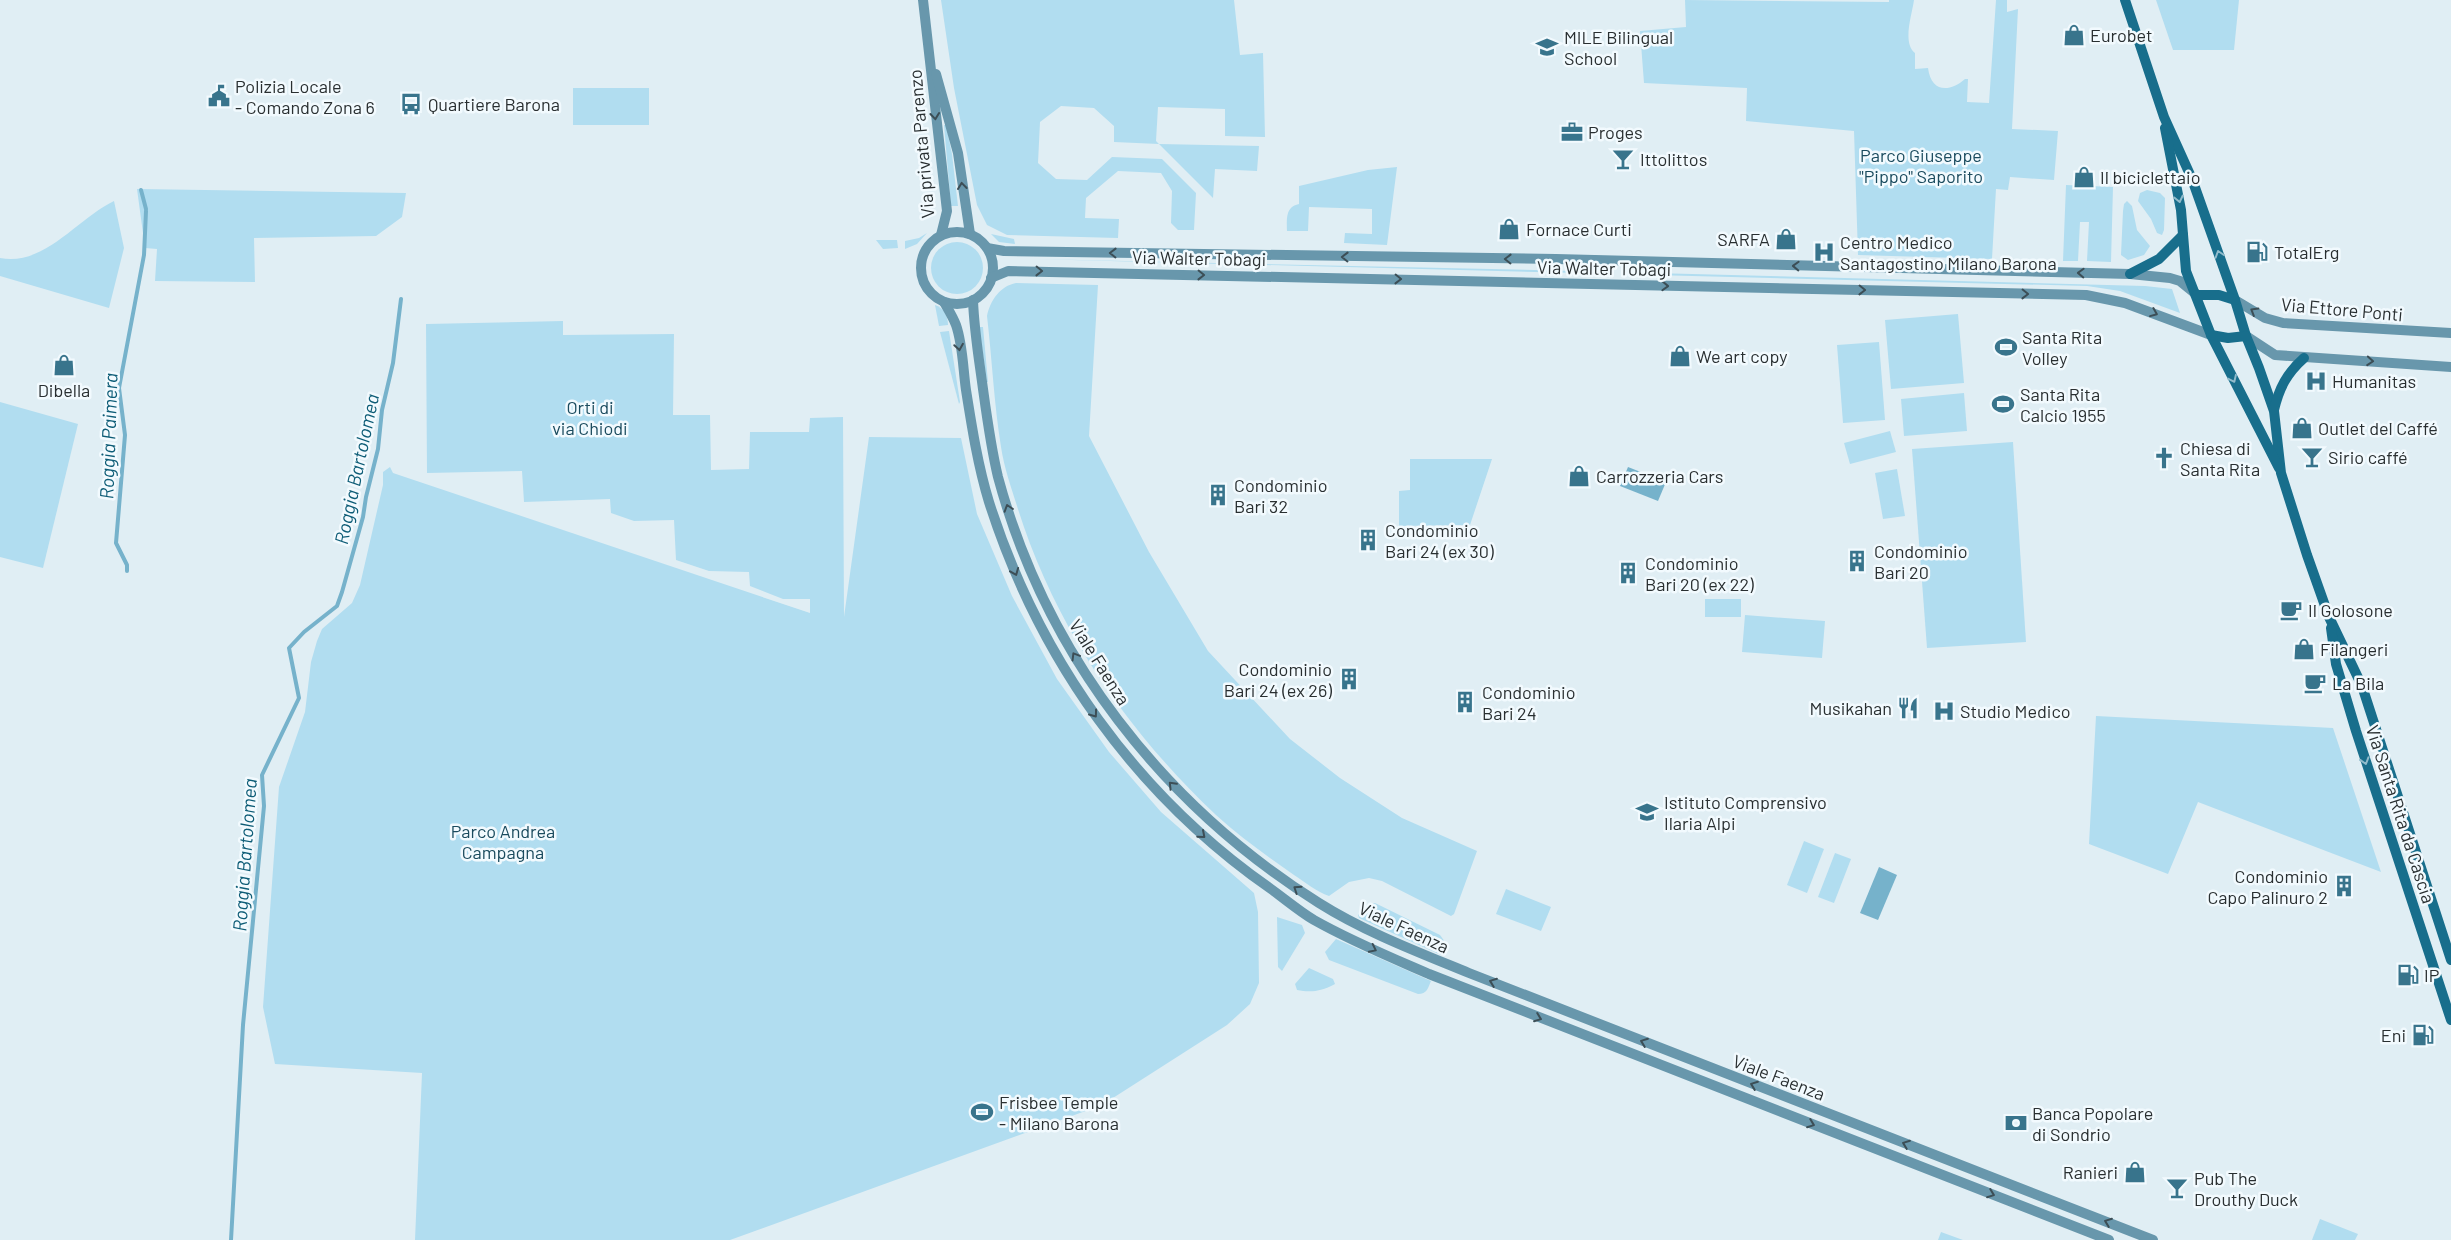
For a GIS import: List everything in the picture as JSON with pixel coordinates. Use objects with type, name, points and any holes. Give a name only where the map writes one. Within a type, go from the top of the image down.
[{"type":"main road","points":[[2125,0],[2164,117],[2192,178],[2235,300]]},
{"type":"main road","points":[[2164,117],[2181,210],[2186,271],[2197,295],[2219,295],[2235,300]]},
{"type":"main road","name":"Via Walter Tobagi","points":[[2130,274],[2159,259],[2183,235]]},
{"type":"main road","name":"Via Santa Rita da Cascia","points":[[2197,295],[2211,335],[2282,473],[2329,617],[2362,686],[2451,960]]},
{"type":"main road","name":"Via Santa Rita da Cascia","points":[[2235,300],[2246,336],[2274,411],[2282,473]]},
{"type":"main road","points":[[2211,335],[2228,338],[2246,336]]},
{"type":"main road","points":[[2274,411],[2278,392],[2287,376],[2304,358]]},
{"type":"main road","name":"Via Santa Rita da Cascia","points":[[2329,617],[2336,664],[2356,731],[2451,1020]]},
{"type":"street","name":"Via privata Parenzo","points":[[923,0],[947,210],[941,235]]},
{"type":"street","name":"Via privata Parenzo","points":[[929,50],[955,140],[970,234]]},
{"type":"street","points":[[953,231],[970,234],[981,241],[987,248],[992,260],[992,278],[983,293],[973,300],[956,304],[944,302],[926,288],[920,270],[925,249],[941,235],[953,231]]},
{"type":"street","name":"Via Walter Tobagi","points":[[987,248],[1004,251],[1556,259],[2130,274],[2180,281],[2197,295]]},
{"type":"street","name":"Via Walter Tobagi","points":[[992,278],[1008,271],[2086,295],[2125,302],[2211,335]]},
{"type":"street","name":"Viale Faenza","points":[[973,300],[974,324],[986,412],[998,476],[1020,543],[1053,618],[1098,692],[1143,752],[1187,800],[1252,857],[1332,911],[1431,958],[2153,1240]]},
{"type":"street","name":"Via Ettore Ponti","points":[[2235,300],[2265,318],[2283,323],[2451,333]]},
{"type":"street","name":"Viale Faenza","points":[[944,302],[956,327],[974,438],[988,499],[1017,578],[1035,618],[1080,695],[1127,758],[1168,804],[1236,864],[1312,918],[1422,971],[2109,1240]]},
{"type":"street","points":[[2246,336],[2275,355],[2451,367]]},
{"type":"green space","points":[[941,0],[1234,0],[1240,55],[1263,53],[1265,137],[1225,136],[1225,109],[1158,107],[1156,141],[1159,144],[1114,142],[1114,126],[1094,108],[1061,106],[1040,122],[1038,163],[1056,179],[1087,180],[1112,157],[1162,159],[1196,193],[1194,230],[1178,230],[1171,223],[1172,191],[1161,173],[1118,171],[1086,198],[1085,218],[1119,219],[1118,238],[1007,235],[987,225],[977,205],[954,88]]},
{"type":"green space","name":"Parco Giuseppe \"Pippo\" Saporito","points":[[1685,0],[1889,2],[1889,0],[1914,0],[1908,36],[1911,48],[1915,53],[1915,69],[1928,68],[1933,82],[1942,88],[1953,87],[1968,79],[1967,102],[1989,103],[1996,0],[2007,0],[2007,12],[2018,9],[2012,129],[2058,131],[2054,180],[2010,177],[2008,190],[1996,189],[1992,259],[1858,255],[1854,131],[1746,121],[1747,88],[1644,83],[1640,31],[1686,27]]},
{"type":"green space","points":[[2156,0],[2239,0],[2234,50],[2173,50]]},
{"type":"green space","points":[[573,88],[649,88],[649,125],[573,125]]},
{"type":"green space","points":[[944,125],[946,125],[952,154],[958,206],[951,206]]},
{"type":"green space","points":[[1159,144],[1259,146],[1257,171],[1215,169],[1213,198]]},
{"type":"green space","points":[[1397,167],[1387,245],[1344,243],[1345,233],[1372,234],[1372,209],[1309,207],[1308,231],[1287,231],[1289,211],[1299,204],[1299,186],[1368,170]]},
{"type":"green space","points":[[2066,185],[2113,187],[2111,262],[2087,261],[2089,222],[2080,222],[2078,261],[2063,261]]},
{"type":"green space","points":[[137,189],[406,193],[402,217],[376,236],[254,238],[255,282],[155,281],[157,249],[145,248]]},
{"type":"green space","points":[[2147,190],[2160,193],[2165,198],[2164,230],[2162,235],[2157,233],[2151,219],[2138,201],[2140,193]]},
{"type":"green space","points":[[114,201],[124,248],[109,308],[0,276],[0,258],[16,259],[46,248]]},
{"type":"green space","points":[[2127,201],[2132,206],[2137,230],[2150,246],[2144,255],[2128,260],[2121,255],[2123,211],[2124,204]]},
{"type":"green space","points":[[927,233],[917,244],[905,249],[905,241],[919,238]]},
{"type":"green space","points":[[991,234],[1014,239],[1015,244],[999,242]]},
{"type":"green space","points":[[876,240],[897,240],[898,248],[883,249]]},
{"type":"green space","points":[[957,242],[967,244],[975,250],[981,258],[983,268],[981,278],[975,286],[967,292],[957,294],[947,292],[939,286],[933,278],[931,268],[933,258],[939,250],[947,244]]},
{"type":"green space","points":[[1034,259],[1577,271],[1577,273]]},
{"type":"green space","points":[[1653,273],[2145,286],[2172,289],[2180,313],[2120,291],[2087,286],[1653,275]]},
{"type":"green space","points":[[1016,283],[1098,285],[1089,436],[1149,552],[1208,651],[1290,739],[1340,778],[1402,818],[1477,851],[1454,914],[1451,916],[1382,881],[1369,878],[1349,882],[1329,896],[1311,887],[1254,846],[1216,815],[1152,747],[1096,673],[1072,633],[1032,550],[1012,492],[1002,454],[987,316],[997,295],[1005,287]]},
{"type":"green space","points":[[935,305],[945,313],[948,325],[939,326]]},
{"type":"green space","points":[[1958,314],[1964,383],[1891,389],[1885,320]]},
{"type":"green space","points":[[563,321],[563,335],[674,334],[673,415],[710,415],[711,470],[749,469],[750,432],[809,432],[810,418],[843,417],[844,617],[869,437],[961,438],[977,514],[1012,596],[1057,679],[1109,752],[1161,812],[1254,893],[1258,912],[1259,983],[1250,1004],[1227,1025],[1102,1105],[730,1240],[415,1240],[422,1073],[275,1064],[263,1007],[279,787],[305,712],[311,662],[317,641],[322,629],[352,603],[360,585],[383,485],[383,472],[390,467],[393,473],[810,613],[810,599],[783,599],[750,586],[749,572],[709,571],[676,560],[674,520],[634,521],[611,513],[610,499],[524,502],[522,471],[427,473],[426,324]]},
{"type":"green space","points":[[979,327],[983,327],[988,382],[987,382]]},
{"type":"green space","points":[[949,331],[960,402],[959,404],[940,332]]},
{"type":"green space","points":[[1879,342],[1885,420],[1843,423],[1837,345]]},
{"type":"green space","points":[[1964,393],[1967,431],[1904,436],[1901,399]]},
{"type":"green space","points":[[0,402],[78,424],[43,568],[0,557]]},
{"type":"green space","points":[[1890,431],[1896,452],[1850,464],[1844,443]]},
{"type":"green space","points":[[2013,442],[2026,642],[1927,648],[1912,449]]},
{"type":"green space","points":[[1410,459],[1492,459],[1470,525],[1399,526],[1399,491],[1410,490]]},
{"type":"green space","points":[[1897,469],[1905,516],[1883,519],[1875,473]]},
{"type":"green space","points":[[1705,599],[1741,599],[1741,617],[1705,617]]},
{"type":"green space","points":[[1745,615],[1825,621],[1822,658],[1742,652]]},
{"type":"green space","points":[[2096,716],[2333,728],[2381,872],[2198,802],[2168,874],[2089,844]]},
{"type":"green space","points":[[1804,841],[1824,849],[1807,893],[1787,885]]},
{"type":"green space","points":[[1835,853],[1851,859],[1834,903],[1818,897]]},
{"type":"green space","points":[[1506,889],[1551,907],[1541,931],[1496,914]]},
{"type":"green space","points":[[1375,903],[1440,935],[1445,942],[1441,955],[1359,918],[1358,915],[1366,907]]},
{"type":"green space","points":[[1277,917],[1302,925],[1305,933],[1282,971],[1278,967]]},
{"type":"green space","points":[[1336,939],[1431,981],[1428,988],[1425,992],[1418,994],[1329,960],[1325,952]]},
{"type":"green space","points":[[1309,968],[1333,979],[1335,984],[1316,991],[1297,990],[1295,984]]},
{"type":"green space","points":[[2320,1219],[2358,1234],[2355,1240],[2312,1240]]},
{"type":"green space","points":[[1941,1232],[1963,1240],[1938,1240]]},
{"type":"shaded area","points":[[1628,467],[1666,482],[1658,501],[1620,486]]},
{"type":"shaded area","points":[[1879,867],[1897,875],[1878,920],[1860,913]]},
{"type":"waterway","points":[[141,190],[146,209]]},
{"type":"waterway","name":"Roggia Paimera","points":[[127,571],[127,565],[116,543],[125,435],[119,388],[144,255],[146,211]]},
{"type":"waterway","name":"Roggia Bartolomea","points":[[231,1240],[243,1025],[264,806],[262,775],[299,698],[289,648],[304,632],[337,606],[342,592],[363,517],[378,449],[382,410],[393,363],[401,299]]},
{"type":"place","name":"Eurobet","points":[[2074,35]]},
{"type":"place","name":"MILE Bilingual School","points":[[1547,47]]},
{"type":"place","name":"Polizia Locale - Comando Zona 6","points":[[219,96]]},
{"type":"place","name":"Quartiere Barona","points":[[411,104]]},
{"type":"place","name":"Proges","points":[[1572,132]]},
{"type":"place","name":"Ittolittos","points":[[1623,159]]},
{"type":"place","name":"Il biciclettaio","points":[[2084,177]]},
{"type":"place","name":"Fornace Curti","points":[[1509,229]]},
{"type":"place","name":"SARFA","points":[[1786,239]]},
{"type":"place","name":"Centro Medico Santagostino Milano Barona","points":[[1824,252]]},
{"type":"place","name":"TotalErg","points":[[2257,252]]},
{"type":"place","name":"Santa Rita Volley","points":[[2006,347]]},
{"type":"place","name":"We art copy","points":[[1680,356]]},
{"type":"place","name":"Dibella","points":[[64,365]]},
{"type":"place","name":"Humanitas","points":[[2316,381]]},
{"type":"place","name":"Santa Rita Calcio 1955","points":[[2003,404]]},
{"type":"place","name":"Outlet del Caffé","points":[[2302,428]]},
{"type":"place","name":"Sirio caffé","points":[[2312,457]]},
{"type":"place","name":"Chiesa di Santa Rita","points":[[2164,458]]},
{"type":"place","name":"Carrozzeria Cars","points":[[1579,476]]},
{"type":"place","name":"Condominio Bari 32","points":[[1218,495]]},
{"type":"place","name":"Condominio Bari 24 (ex 30)","points":[[1368,540]]},
{"type":"place","name":"Condominio Bari 20","points":[[1857,561]]},
{"type":"place","name":"Condominio Bari 20 (ex 22)","points":[[1628,573]]},
{"type":"place","name":"Il Golosone","points":[[2291,610]]},
{"type":"place","name":"Filangeri","points":[[2304,649]]},
{"type":"place","name":"Condominio Bari 24 (ex 26)","points":[[1349,679]]},
{"type":"place","name":"La Bila","points":[[2315,683]]},
{"type":"place","name":"Condominio Bari 24","points":[[1465,702]]},
{"type":"place","name":"Musikahan","points":[[1908,708]]},
{"type":"place","name":"Studio Medico","points":[[1944,711]]},
{"type":"place","name":"Istituto Comprensivo Ilaria Alpi","points":[[1647,812]]},
{"type":"place","name":"Condominio Capo Palinuro 2","points":[[2344,886]]},
{"type":"place","name":"IP","points":[[2408,975]]},
{"type":"place","name":"Eni","points":[[2423,1035]]},
{"type":"place","name":"Frisbee Temple - Milano Barona","points":[[982,1112]]},
{"type":"place","name":"Banca Popolare di Sondrio","points":[[2016,1123]]},
{"type":"place","name":"Ranieri","points":[[2135,1172]]},
{"type":"place","name":"Pub The Drouthy Duck","points":[[2177,1188]]},
{"type":"park label","name":"Orti di via Chiodi","points":[[590,417]]},
{"type":"park label","name":"Parco Andrea Campagna","points":[[503,841]]}]
